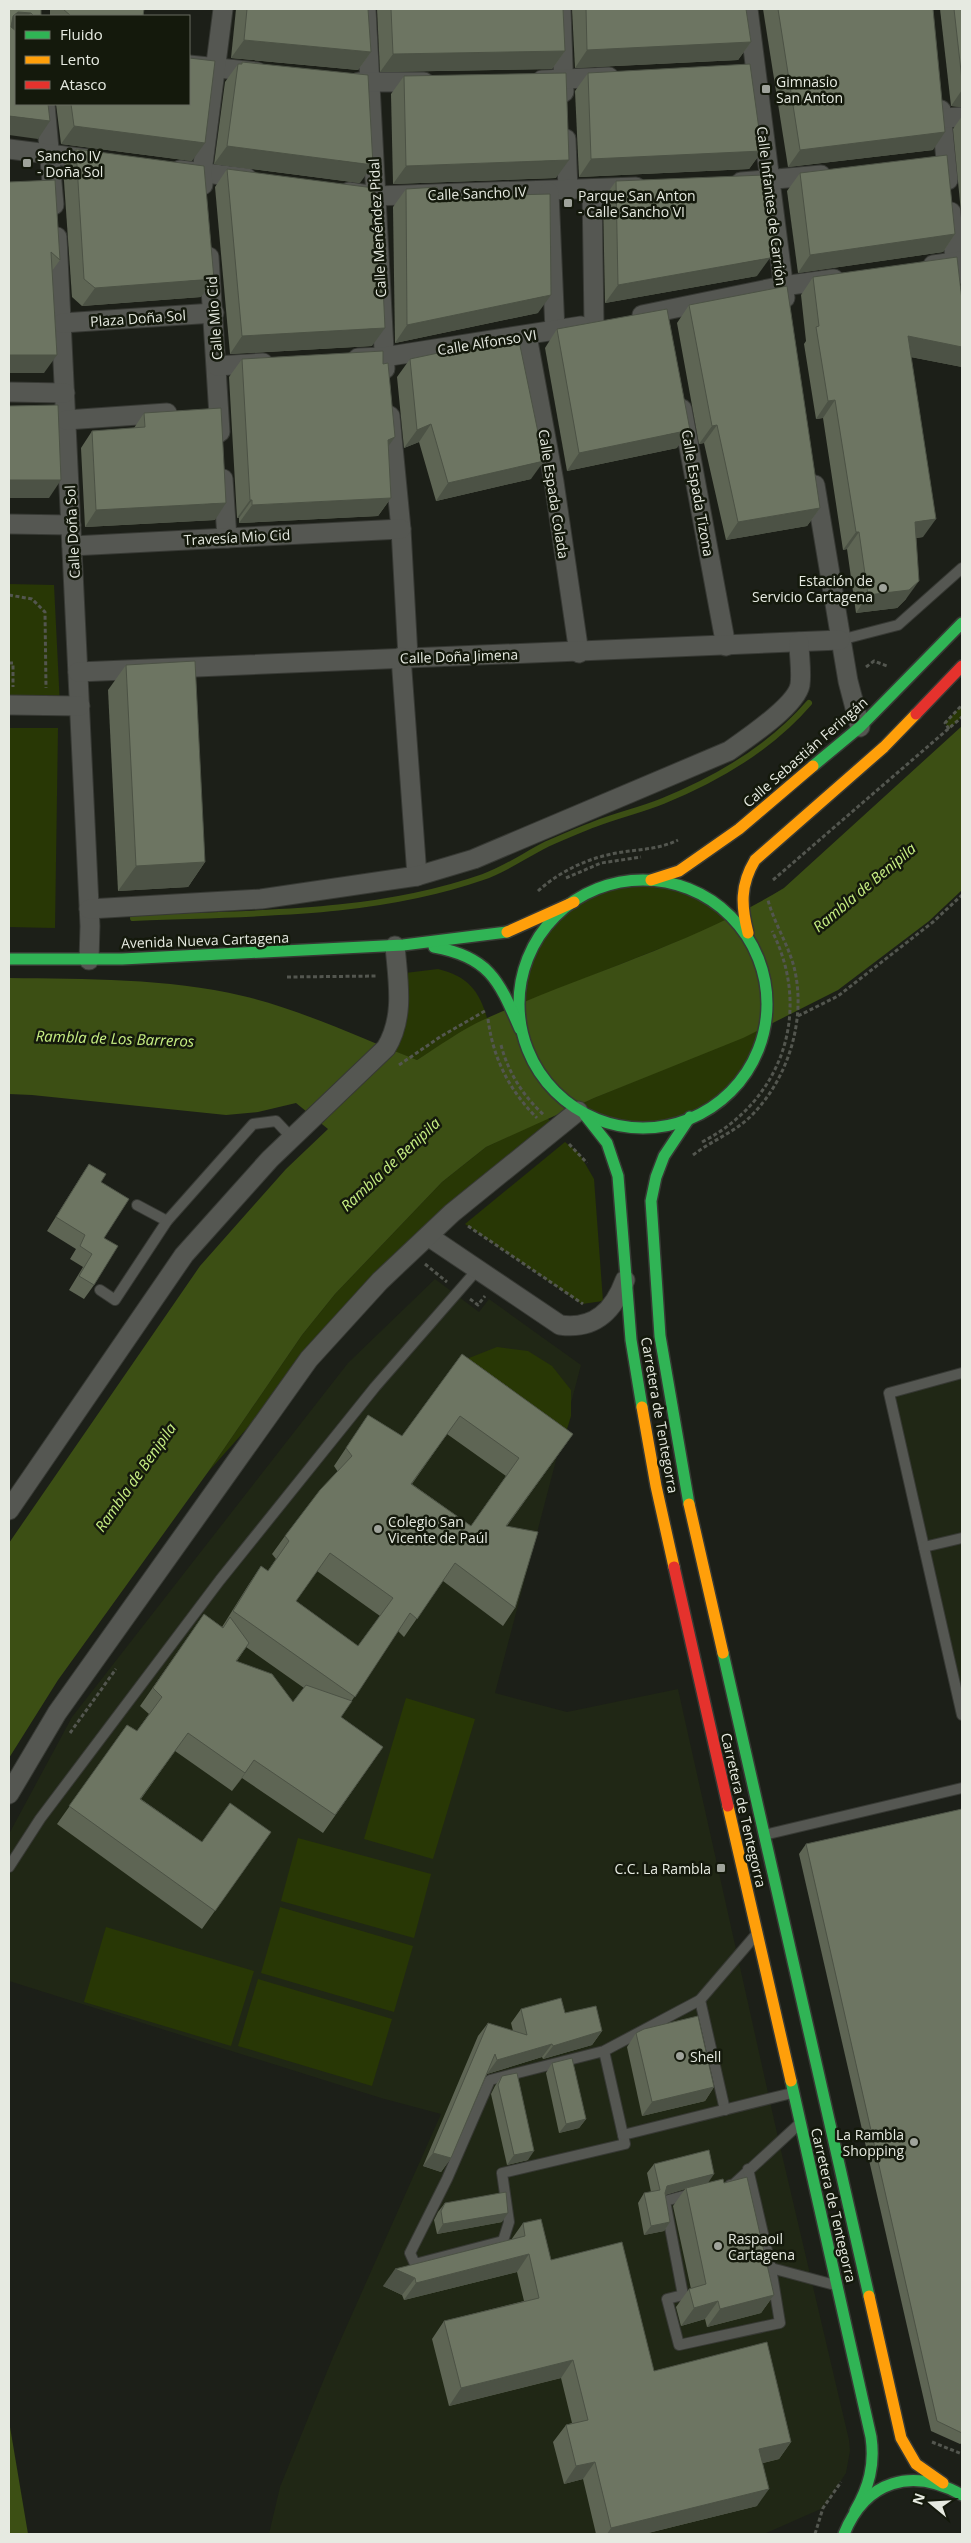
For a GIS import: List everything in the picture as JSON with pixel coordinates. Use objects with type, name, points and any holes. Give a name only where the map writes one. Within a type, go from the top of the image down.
[{"type":"main road","name":"Calle Sebastián Feringán","points":[[650,880],[679,871],[739,830],[860,727],[962,623]]},
{"type":"main road","points":[[737,915],[744,878],[755,860],[884,747],[962,666]]},
{"type":"main road","points":[[574,902],[544,928],[530,952],[520,977],[514,1006],[527,1052],[538,1073],[554,1092],[578,1111],[614,1125],[630,1127],[660,1126],[690,1117],[716,1103],[741,1080],[755,1056],[765,1027],[768,1006],[766,980],[758,954],[737,915],[687,887],[650,880]]},
{"type":"main road","name":"Avenida Nueva Cartagena","points":[[9,959],[89,960],[399,946],[506,933],[610,886],[650,880]]},
{"type":"main road","name":"Avenida Nueva Cartagena","points":[[399,946],[448,949],[483,964],[494,975],[514,1006]]},
{"type":"main road","name":"Carretera de Tentegorra","points":[[578,1111],[608,1143],[618,1176],[636,1372],[656,1486],[874,2453],[869,2484],[844,2534]]},
{"type":"main road","name":"Carretera de Tentegorra","points":[[690,1117],[666,1148],[653,1184],[652,1235],[660,1336],[683,1479],[901,2438],[916,2464],[962,2495]]},
{"type":"main road","points":[[855,2511],[875,2491],[894,2482],[915,2478],[943,2483]]},
{"type":"street","points":[[204,200],[202,172],[223,9]]},
{"type":"street","name":"Calle Menéndez Pidal","points":[[366,9],[384,357],[401,530],[405,657],[417,876]]},
{"type":"street","points":[[561,9],[568,190]]},
{"type":"street","name":"Calle Infantes de Carrión","points":[[748,9],[768,181],[787,315]]},
{"type":"street","points":[[190,65],[273,74]]},
{"type":"street","points":[[736,71],[755,70]]},
{"type":"street","points":[[525,80],[631,76]]},
{"type":"street","points":[[341,80],[370,83],[438,82]]},
{"type":"street","points":[[939,88],[959,262],[958,290]]},
{"type":"street","name":"Calle Doña Sol","points":[[45,105],[51,155],[62,323],[89,909],[89,960]]},
{"type":"street","points":[[942,118],[962,117]]},
{"type":"street","points":[[9,149],[117,163]]},
{"type":"street","points":[[926,163],[946,160]]},
{"type":"street","points":[[164,168],[269,181]]},
{"type":"street","points":[[719,183],[768,181],[838,173]]},
{"type":"street","name":"Calle Sancho IV","points":[[327,189],[376,196],[650,186]]},
{"type":"street","points":[[592,189],[594,324]]},
{"type":"street","points":[[549,191],[556,331]]},
{"type":"street","name":"Calle Mio Cid","points":[[207,238],[214,313],[218,410],[227,538]]},
{"type":"street","points":[[917,267],[959,262]]},
{"type":"street","name":"Calle Alfonso VI","points":[[344,359],[384,357],[527,336],[663,311],[783,286],[850,277]]},
{"type":"street","points":[[663,311],[667,331]]},
{"type":"street","name":"Plaza Doña Sol","points":[[62,323],[214,313]]},
{"type":"street","name":"Calle Espada Colada","points":[[527,336],[554,482],[579,653]]},
{"type":"street","points":[[217,366],[286,362]]},
{"type":"street","name":"Calle Espada Tizona","points":[[678,389],[726,646]]},
{"type":"street","points":[[9,392],[65,393]]},
{"type":"street","points":[[200,411],[218,410]]},
{"type":"street","points":[[66,420],[180,412]]},
{"type":"street","points":[[811,463],[840,640],[860,727]]},
{"type":"street","points":[[9,524],[71,525]]},
{"type":"street","name":"Travesía Mio Cid","points":[[72,546],[401,530]]},
{"type":"street","name":"Calle Doña Jimena","points":[[78,672],[405,657],[579,653],[840,640]]},
{"type":"street","points":[[89,909],[261,900],[417,876],[474,859],[729,751],[764,726],[788,705],[800,687],[798,642]]},
{"type":"street","points":[[11,705],[80,706]]},
{"type":"street","points":[[9,1510],[184,1255],[224,1208],[292,1138],[386,1048],[396,1029],[398,1016],[399,946]]},
{"type":"street","points":[[9,1794],[56,1713],[310,1359],[380,1281],[546,1124],[578,1111]]},
{"type":"street","points":[[428,1236],[550,1321],[571,1327],[584,1326],[605,1315],[620,1295],[626,1279]]},
{"type":"lane","points":[[840,640],[898,625],[962,568]]},
{"type":"lane","points":[[100,1290],[115,1300],[166,1221],[253,1124],[276,1121],[292,1138]]},
{"type":"lane","points":[[137,1205],[166,1221]]},
{"type":"lane","points":[[9,1866],[40,1819],[220,1580],[375,1387],[477,1270]]},
{"type":"lane","points":[[962,1373],[889,1393],[962,1715]]},
{"type":"lane","points":[[924,1547],[962,1538]]},
{"type":"lane","points":[[763,1835],[962,1788]]},
{"type":"lane","points":[[604,2051],[625,2144],[502,2173],[510,2222],[503,2241],[414,2264],[410,2253],[447,2179],[490,2080],[604,2051],[700,2000],[757,1935]]},
{"type":"lane","points":[[700,2000],[725,2110]]},
{"type":"lane","points":[[623,2135],[793,2093]]},
{"type":"lane","points":[[716,2188],[734,2184],[748,2169],[800,2124]]},
{"type":"lane","points":[[699,2192],[665,2201],[683,2295],[667,2299],[679,2345],[780,2323],[771,2268],[748,2169]]},
{"type":"lane","points":[[771,2268],[837,2286]]},
{"type":"path","points":[[9,595],[32,599],[44,612],[47,706]]},
{"type":"path","points":[[9,663],[13,663],[11,705]]},
{"type":"path","points":[[949,728],[945,723],[962,705]]},
{"type":"path","points":[[769,888],[773,880],[962,717]]},
{"type":"path","points":[[532,896],[556,876],[584,862],[617,853],[654,849]]},
{"type":"path","points":[[560,882],[573,874],[601,864],[643,857]]},
{"type":"path","points":[[798,1016],[838,996],[933,922],[962,895]]},
{"type":"path","points":[[688,1161],[699,1151],[734,1130],[762,1102],[782,1068],[798,1016],[799,996],[793,965],[768,898]]},
{"type":"path","points":[[697,1145],[730,1124],[758,1098],[780,1057],[791,1014],[790,984],[781,952],[769,924]]},
{"type":"path","points":[[410,1057],[485,1011]]},
{"type":"path","points":[[488,1018],[494,1052],[507,1082],[546,1124],[579,1153],[590,1169]]},
{"type":"path","points":[[500,1041],[515,1080],[546,1124]]},
{"type":"path","points":[[465,1224],[582,1304],[589,1303]]},
{"type":"path","points":[[424,1264],[478,1305],[488,1292]]},
{"type":"path","points":[[68,1736],[120,1663]]},
{"type":"path","points":[[815,2534],[823,2508],[842,2481]]},
{"type":"shaded area","points":[[9,584],[54,585],[60,706],[9,705]]},
{"type":"shaded area","points":[[962,705],[962,717],[949,729],[945,723]]},
{"type":"shaded area","points":[[9,728],[58,728],[55,928],[9,927]]},
{"type":"shaded area","points":[[650,880],[673,883],[695,891],[715,902],[732,917],[714,927],[518,1005],[522,977],[530,953],[542,933],[558,916],[577,902],[599,891],[623,884]]},
{"type":"shaded area","points":[[438,969],[464,980],[476,992],[487,1018],[417,1060],[386,1048],[397,974]]},
{"type":"shaded area","points":[[765,1027],[755,1056],[739,1082],[714,1105],[699,1114],[666,1125],[631,1127],[603,1122],[572,1107]]},
{"type":"shaded area","points":[[547,1118],[558,1127],[453,1213],[309,1359],[208,1472],[302,1335],[335,1294],[442,1182],[486,1147]]},
{"type":"shaded area","points":[[565,1142],[579,1153],[594,1179],[603,1301],[582,1304],[465,1224]]},
{"type":"shaded area","points":[[435,1279],[479,1312],[489,1299],[581,1365],[495,1693],[567,1712],[678,1689],[779,2142],[849,2440],[850,2451],[846,2473],[823,2508],[764,2534],[269,2534],[280,2487],[333,2357],[441,2114],[381,2098],[9,1981],[9,1834],[72,1717],[348,1363]]},
{"type":"shaded area","points":[[497,1347],[528,1351],[552,1366],[571,1390],[571,1416],[560,1452],[449,1372],[469,1358]]},
{"type":"shaded area","points":[[962,1373],[962,1715],[889,1393]]},
{"type":"shaded area","points":[[406,1698],[475,1719],[433,1859],[364,1839]]},
{"type":"shaded area","points":[[298,1838],[431,1874],[414,1938],[281,1901]]},
{"type":"shaded area","points":[[280,1907],[413,1946],[394,2012],[261,1973]]},
{"type":"shaded area","points":[[106,1927],[254,1971],[231,2046],[84,2002]]},
{"type":"shaded area","points":[[258,1979],[392,2019],[372,2086],[238,2046]]},
{"type":"water","points":[[962,726],[962,890],[929,921],[838,990],[743,1038],[594,1098],[486,1147],[442,1182],[335,1294],[302,1335],[208,1472],[58,1680],[9,1758],[9,1543],[200,1266],[286,1169],[328,1129],[296,1103],[258,1112],[226,1115],[9,1094],[9,978],[126,981],[214,990],[243,996],[286,1009],[417,1060],[476,1023],[712,926],[784,888]]},
{"type":"water","points":[[9,2421],[28,2534],[9,2534]]},
{"type":"building","points":[[9,9],[41,9],[41,15],[18,12],[13,16],[11,27],[15,30],[15,105],[48,105],[50,121],[9,116]]},
{"type":"building","points":[[63,9],[144,9],[143,15],[70,15]]},
{"type":"building","points":[[247,9],[368,9],[371,52],[244,40]]},
{"type":"building","points":[[391,9],[563,9],[565,51],[393,54]]},
{"type":"building","points":[[586,9],[746,9],[751,42],[587,50]]},
{"type":"building","points":[[778,9],[933,9],[945,132],[800,150]]},
{"type":"building","points":[[954,9],[962,9],[962,80]]},
{"type":"building","points":[[190,58],[215,61],[205,143],[74,126],[71,105],[190,105]]},
{"type":"building","points":[[242,62],[368,75],[373,165],[227,146],[238,64],[242,64]]},
{"type":"building","points":[[750,64],[762,151],[591,159],[588,73]]},
{"type":"building","points":[[566,73],[569,160],[406,166],[404,76]]},
{"type":"building","points":[[76,149],[204,166],[214,279],[95,288],[84,279]]},
{"type":"building","points":[[947,155],[955,234],[810,255],[800,173]]},
{"type":"building","points":[[227,169],[374,188],[380,286],[383,286],[385,328],[242,336]]},
{"type":"building","points":[[764,175],[778,242],[770,258],[618,285],[616,181]]},
{"type":"building","points":[[55,180],[60,260],[51,252],[57,355],[9,355],[9,182]]},
{"type":"building","points":[[437,187],[437,197],[550,194],[551,295],[407,325],[406,189]]},
{"type":"building","points":[[957,257],[962,300],[962,347],[908,336],[936,519],[915,522],[919,581],[909,590],[868,595],[859,532],[856,532],[835,400],[828,401],[816,327],[819,326],[813,277]]},
{"type":"building","points":[[787,286],[820,508],[738,522],[717,425],[712,426],[689,305]]},
{"type":"building","points":[[667,309],[690,430],[579,453],[557,329]]},
{"type":"building","points":[[518,336],[544,461],[448,483],[431,424],[417,430],[410,359]]},
{"type":"building","points":[[383,351],[383,364],[388,363],[395,437],[388,440],[391,498],[252,505],[252,500],[250,500],[242,359]]},
{"type":"building","points":[[58,405],[61,480],[9,480],[9,406]]},
{"type":"building","points":[[221,408],[226,503],[96,510],[92,431],[145,427],[144,413]]},
{"type":"building","points":[[195,661],[205,862],[136,866],[126,665]]},
{"type":"building","points":[[89,1164],[106,1174],[101,1182],[129,1199],[104,1238],[118,1246],[94,1285],[79,1276],[92,1254],[80,1246],[85,1235],[56,1217]]},
{"type":"building","points":[[462,1354],[573,1434],[506,1526],[538,1532],[515,1608],[455,1563],[417,1619],[410,1613],[355,1697],[233,1611],[261,1566],[268,1571],[289,1541],[285,1536],[320,1490],[352,1456],[346,1448],[368,1415],[402,1436]],"holes":[[[460,1416],[519,1458],[471,1526],[411,1484]],[[330,1553],[393,1598],[358,1646],[296,1601]]]},
{"type":"building","points":[[204,1614],[223,1628],[230,1617],[249,1643],[236,1661],[272,1674],[293,1702],[306,1685],[352,1701],[341,1717],[383,1747],[335,1815],[254,1760],[245,1773],[188,1733],[140,1799],[202,1842],[230,1803],[271,1832],[215,1911],[69,1806],[127,1725],[137,1731],[162,1697],[153,1688]]},
{"type":"building","name":"La Rambla Shopping","points":[[962,1809],[962,2433],[937,2421],[806,1844]]},
{"type":"building","points":[[561,1998],[565,2013],[596,2006],[602,2031],[497,2060],[495,2054],[451,2158],[433,2153],[488,2023],[527,2035],[521,2009]]},
{"type":"building","points":[[698,2016],[714,2087],[652,2102],[636,2033],[644,2029]]},
{"type":"building","points":[[572,2058],[586,2119],[566,2124],[552,2063]]},
{"type":"building","points":[[517,2073],[534,2151],[514,2155],[498,2085],[502,2076]]},
{"type":"building","points":[[709,2150],[714,2174],[667,2186],[665,2193],[670,2222],[651,2226],[644,2193],[660,2190],[654,2164]]},
{"type":"building","points":[[747,2177],[774,2295],[720,2309],[718,2301],[694,2308],[689,2289],[706,2284],[686,2188],[723,2179],[724,2183]]},
{"type":"building","points":[[506,2192],[508,2213],[443,2224],[441,2211],[445,2203]]},
{"type":"building","points":[[541,2219],[551,2260],[622,2242],[654,2371],[767,2342],[791,2442],[759,2449],[769,2489],[611,2528],[595,2462],[576,2466],[566,2425],[588,2420],[573,2360],[461,2388],[444,2321],[539,2298],[529,2254],[416,2283],[415,2278],[395,2269],[525,2236],[523,2223]]},
{"type":"waterway","points":[[133,918],[266,913],[354,906],[441,890],[483,877],[565,836],[663,801],[703,783],[760,748],[778,734],[809,703]]},
{"type":"traffic: fast","points":[[813,766],[860,727],[962,623]]},
{"type":"traffic: fast","points":[[631,880],[655,880],[679,885],[702,894],[731,916],[753,945],[758,956],[765,980],[767,1004],[765,1028],[758,1052],[753,1063],[731,1092],[702,1114],[691,1119],[655,1128],[631,1128],[607,1123],[584,1114],[564,1100],[547,1083],[533,1063],[524,1040],[519,1016],[519,992],[524,968],[533,945],[547,925],[564,908],[584,894],[607,885],[631,880]]},
{"type":"traffic: fast","points":[[9,959],[122,959],[403,945],[507,932]]},
{"type":"traffic: fast","points":[[434,947],[453,951],[468,957],[490,974],[506,997],[520,1029]]},
{"type":"traffic: fast","points":[[585,1115],[607,1143],[618,1176],[631,1340],[642,1407]]},
{"type":"traffic: fast","points":[[689,1504],[660,1336],[651,1201],[656,1177],[664,1156],[690,1117]]},
{"type":"traffic: fast","points":[[723,1653],[869,2296]]},
{"type":"traffic: fast","points":[[791,2081],[871,2437],[872,2457],[870,2476],[855,2511]]},
{"type":"traffic: fast","points":[[844,2534],[853,2516],[865,2501],[878,2491],[892,2484],[908,2481],[926,2482],[943,2486],[962,2495]]},
{"type":"traffic: slow","points":[[748,933],[743,896],[744,887],[755,860],[884,747],[916,714]]},
{"type":"traffic: slow","points":[[651,880],[679,871],[739,829],[813,766]]},
{"type":"traffic: slow","points":[[507,932],[574,902]]},
{"type":"traffic: slow","points":[[642,1407],[656,1486],[674,1567]]},
{"type":"traffic: slow","points":[[689,1504],[723,1653]]},
{"type":"traffic: slow","points":[[728,1806],[791,2081]]},
{"type":"traffic: slow","points":[[869,2296],[901,2438],[916,2464],[943,2483]]},
{"type":"traffic: jam","points":[[916,714],[962,666]]},
{"type":"traffic: jam","points":[[674,1567],[728,1806]]},
{"type":"place","name":"Gimnasio San Anton","points":[[766,89]]},
{"type":"place","name":"Sancho IV - Doña Sol","points":[[27,163]]},
{"type":"place","name":"Parque San Anton - Calle Sancho VI","points":[[568,203]]},
{"type":"place","name":"Estación de Servicio Cartagena","points":[[883,588]]},
{"type":"place","name":"Colegio San Vicente de Paúl","points":[[378,1529]]},
{"type":"place","name":"C.C. La Rambla","points":[[721,1868]]},
{"type":"place","name":"Shell","points":[[680,2056]]},
{"type":"place","name":"La Rambla Shopping","points":[[914,2142]]},
{"type":"place","name":"Raspaoil Cartagena","points":[[718,2246]]},
{"type":"water label","name":"Rambla de Benipila","points":[[864,887]]},
{"type":"water label","name":"Rambla de Los Barreros","points":[[115,1038]]},
{"type":"water label","name":"Rambla de Benipila","points":[[390,1164]]},
{"type":"water label","name":"Rambla de Benipila","points":[[135,1477]]}]
